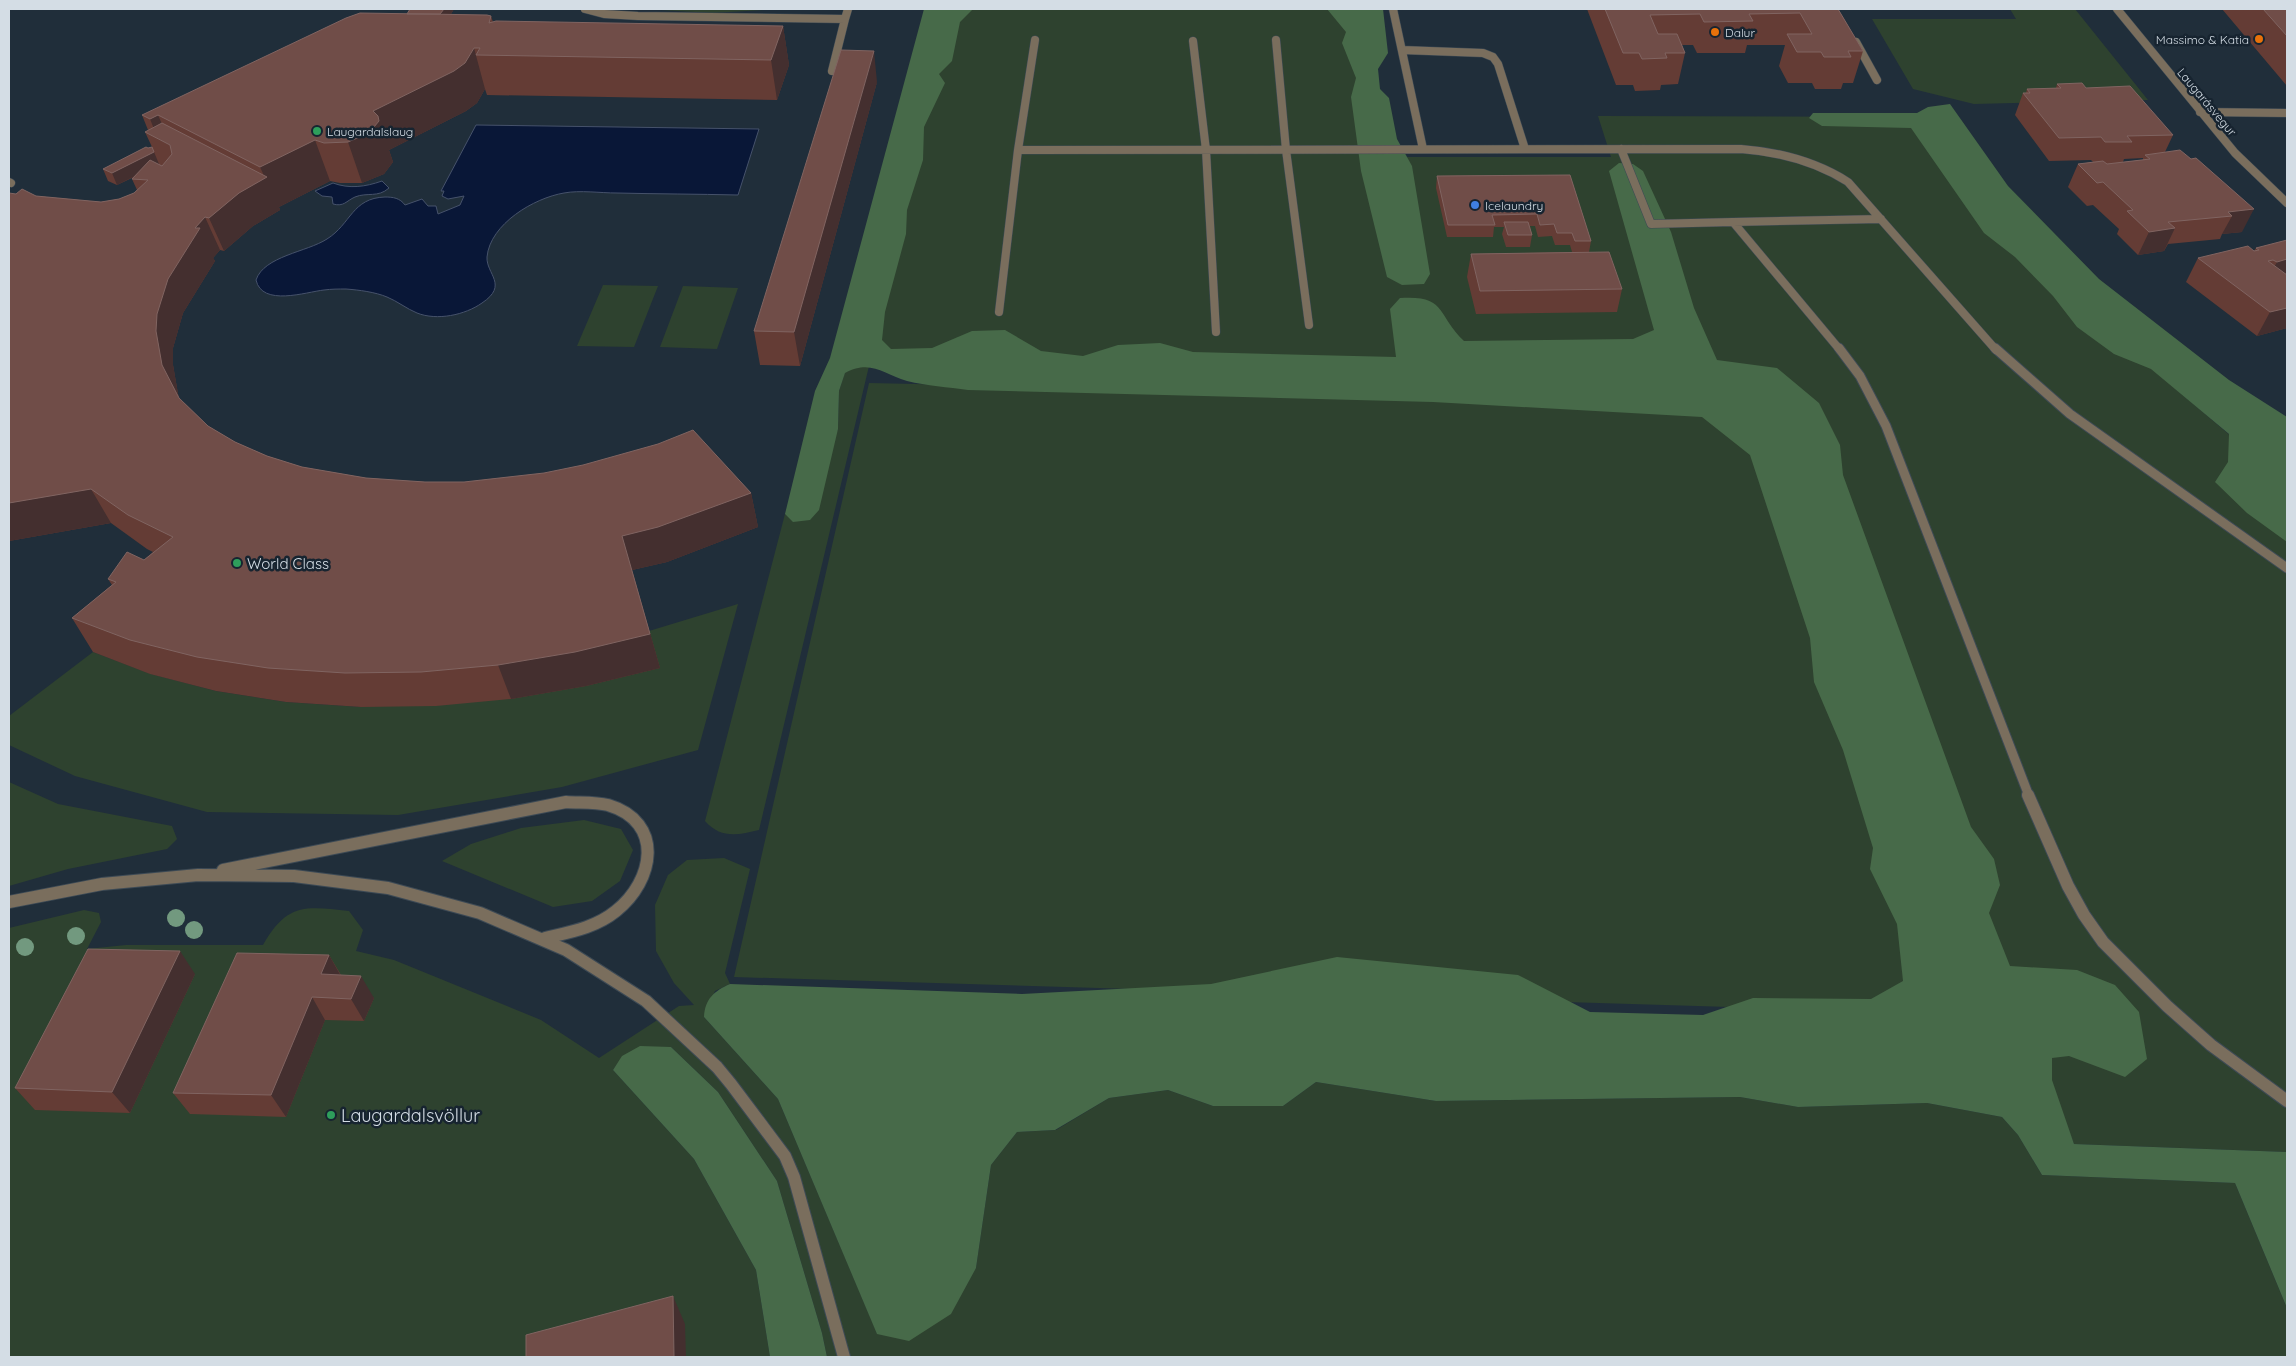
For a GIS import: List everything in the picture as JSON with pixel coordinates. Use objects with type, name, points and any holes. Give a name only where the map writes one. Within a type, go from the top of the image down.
[{"type":"street","points":[[584,9],[604,14],[638,16],[845,18]]},
{"type":"street","points":[[832,71],[848,9]]},
{"type":"street","points":[[1394,9],[1423,149]]},
{"type":"street","name":"Laugarásvegur","points":[[2117,9],[2235,153],[2287,203]]},
{"type":"street","points":[[1850,32],[1877,80]]},
{"type":"street","points":[[999,312],[1018,150],[1035,40]]},
{"type":"street","points":[[1276,40],[1286,150],[1309,325]]},
{"type":"street","points":[[1193,41],[1206,150],[1216,332]]},
{"type":"street","points":[[1402,50],[1483,53],[1493,57],[1498,64],[1525,148]]},
{"type":"street","points":[[2200,112],[2287,113]]},
{"type":"street","points":[[1018,150],[1525,148],[1761,150],[1799,157],[1834,172],[1848,182],[1990,344],[2070,414],[2287,568]]},
{"type":"street","points":[[1621,149],[1651,224],[1880,219]]},
{"type":"street","points":[[1733,222],[1842,352],[1860,376],[1873,400],[1886,426],[1992,706],[2042,828],[2068,886],[2084,915],[2110,949],[2167,1006],[2211,1045],[2287,1101]]},
{"type":"street","points":[[200,875],[566,802],[589,801],[610,806],[628,814],[641,827],[649,843],[650,861],[644,880],[632,898],[614,914],[593,927],[568,936],[543,938]]},
{"type":"street","points":[[9,902],[118,882],[200,875],[279,875],[358,882],[434,898],[505,921],[572,952],[635,992],[692,1040],[744,1097],[788,1163],[816,1252],[844,1357]]},
{"type":"green space","points":[[644,9],[779,9],[712,13]]},
{"type":"green space","points":[[924,9],[973,9],[960,22],[952,61],[939,74],[945,83],[924,127],[923,160],[907,210],[906,234],[885,312],[882,340],[891,349],[932,348],[972,331],[1005,330],[1041,351],[1083,356],[1118,345],[1160,343],[1193,352],[1396,357],[1390,309],[1400,298],[1415,298],[1434,303],[1464,341],[1633,339],[1654,330],[1609,171],[1619,163],[1633,164],[1643,171],[1671,232],[1694,308],[1717,360],[1777,368],[1819,403],[1840,445],[1843,475],[1971,827],[1994,859],[2000,885],[1989,913],[2010,966],[2077,970],[2115,985],[2139,1012],[2147,1059],[2125,1077],[2069,1056],[2052,1058],[2052,1080],[2074,1144],[2287,1152],[2287,1308],[2235,1183],[2042,1175],[2018,1135],[2002,1117],[1927,1103],[1798,1107],[1740,1097],[1436,1101],[1316,1082],[1283,1106],[1213,1106],[1168,1090],[1109,1098],[1055,1130],[1017,1132],[991,1165],[976,1268],[951,1314],[909,1341],[877,1334],[778,1099],[704,1017],[706,1005],[711,996],[730,984],[1022,994],[1211,984],[1337,957],[1518,975],[1590,1012],[1703,1015],[1753,998],[1871,999],[1903,981],[1897,924],[1870,869],[1873,848],[1843,750],[1814,682],[1810,638],[1750,455],[1702,417],[1433,402],[968,390],[915,383],[877,369],[862,367],[845,373],[839,391],[838,429],[819,510],[810,520],[793,522],[785,514],[815,391],[830,358]]},
{"type":"green space","points":[[944,9],[1358,9],[1382,157],[1611,157],[1598,116],[1917,117],[2052,283],[2239,443],[2287,474],[2287,1152],[2074,1144],[1767,390],[869,366],[759,830],[730,834],[717,831],[711,827],[705,821],[785,514],[794,522],[838,429],[839,391],[845,372],[855,368]]},
{"type":"green space","points":[[1327,9],[1383,9],[1388,53],[1378,69],[1380,89],[1389,98],[1397,139],[1412,166],[1430,274],[1424,284],[1402,285],[1387,277],[1361,171],[1351,97],[1356,78],[1342,43],[1346,32]]},
{"type":"green space","points":[[2010,9],[2075,9],[2148,100],[1974,104],[1913,89],[1872,19],[2016,19]]},
{"type":"green space","points":[[1950,104],[2008,186],[2099,279],[2229,380],[2287,417],[2287,542],[2247,513],[2215,482],[2228,462],[2229,434],[2151,369],[2114,354],[2077,327],[2053,296],[2015,257],[1984,233],[1911,128],[1822,126],[1809,118],[1813,113],[1917,113],[1928,107]]},
{"type":"green space","points":[[603,285],[658,286],[634,347],[577,346]]},
{"type":"green space","points":[[683,286],[738,288],[717,349],[660,347]]},
{"type":"green space","points":[[869,383],[1744,402],[1930,1013],[734,977]]},
{"type":"green space","points":[[738,604],[698,750],[562,787],[398,815],[207,812],[75,776],[9,745],[9,716],[93,652],[151,674],[216,691],[286,702],[361,707],[649,631]]},
{"type":"green space","points":[[9,782],[58,804],[172,826],[177,839],[167,849],[68,869],[9,886]]},
{"type":"green space","points":[[584,820],[621,829],[633,850],[620,881],[592,901],[553,907],[442,861],[471,844],[521,828]]},
{"type":"green space","points":[[724,858],[750,869],[725,973],[730,984],[715,991],[704,1017],[778,1099],[877,1333],[976,1268],[991,1165],[1017,1132],[1056,1130],[1109,1098],[1168,1090],[1213,1106],[1283,1106],[1316,1082],[1436,1101],[1740,1097],[1798,1107],[1927,1103],[2002,1117],[2018,1135],[2042,1175],[2235,1183],[2287,1308],[2287,1357],[827,1357],[822,1333],[777,1181],[718,1092],[671,1047],[661,1047],[638,1049],[631,1052],[613,1070],[694,1159],[756,1270],[770,1357],[9,1357],[9,928],[84,910],[99,913],[101,922],[87,949],[126,945],[263,945],[280,921],[298,910],[320,908],[349,911],[363,930],[356,951],[394,960],[541,1020],[599,1058],[679,1006],[694,1005],[674,983],[656,951],[655,905],[668,875],[687,860]]},
{"type":"green space","points":[[640,1046],[671,1047],[718,1092],[777,1181],[822,1333],[827,1357],[770,1357],[756,1270],[694,1159],[613,1070],[622,1056]]},
{"type":"water","points":[[476,125],[759,129],[738,195],[564,193],[540,200],[515,214],[496,234],[490,245],[487,257],[494,280],[494,291],[482,303],[459,314],[442,317],[425,315],[382,295],[356,290],[329,289],[296,295],[275,296],[260,288],[256,280],[268,265],[327,239],[342,226],[358,207],[374,198],[391,197],[399,199],[405,205],[422,199],[428,206],[436,206],[438,214],[460,205],[464,196],[448,199],[442,196],[444,191],[441,191]]},
{"type":"water","points":[[382,181],[389,188],[385,191],[359,196],[340,205],[333,204],[332,197],[322,196],[315,191],[333,183],[357,186]]},
{"type":"building","points":[[410,9],[444,9],[440,14],[407,14]]},
{"type":"building","points":[[1605,9],[1838,9],[1863,51],[1848,51],[1851,57],[1824,57],[1821,52],[1797,52],[1787,34],[1812,34],[1800,13],[1749,14],[1753,21],[1704,22],[1700,14],[1650,15],[1658,34],[1677,34],[1685,53],[1665,53],[1667,58],[1642,59],[1639,53],[1623,53]]},
{"type":"building","points":[[2263,9],[2287,9],[2287,36]]},
{"type":"building","points":[[360,13],[487,15],[491,16],[489,23],[496,21],[783,26],[771,60],[476,55],[480,48],[474,48],[465,63],[454,71],[373,111],[378,116],[379,121],[369,133],[348,142],[324,143],[315,140],[260,167],[158,115],[150,119],[142,115]]},
{"type":"building","points":[[841,50],[874,51],[794,332],[754,331]]},
{"type":"building","points":[[2082,83],[2086,88],[2130,86],[2173,135],[2127,136],[2132,142],[2105,142],[2101,137],[2059,138],[2023,93],[2030,93],[2027,89],[2061,88],[2057,84]]},
{"type":"building","points":[[162,123],[267,177],[239,193],[209,218],[205,217],[195,228],[200,228],[168,279],[157,314],[156,331],[162,365],[179,398],[208,426],[235,442],[267,456],[302,467],[366,478],[425,482],[464,482],[544,473],[583,465],[658,444],[693,430],[751,493],[658,527],[622,536],[650,634],[575,652],[498,665],[421,672],[345,673],[268,668],[197,657],[130,640],[72,618],[116,582],[108,579],[127,552],[144,560],[173,537],[128,515],[91,489],[9,503],[9,193],[16,194],[22,189],[36,196],[101,202],[119,199],[134,193],[148,180],[132,179],[150,160],[162,166],[172,154],[170,145],[145,132]]},
{"type":"building","points":[[146,147],[152,147],[154,152],[112,173],[103,169]]},
{"type":"building","points":[[2180,150],[2191,159],[2196,158],[2254,209],[2228,212],[2232,216],[2168,222],[2175,228],[2149,232],[2127,211],[2133,210],[2103,182],[2097,183],[2078,164],[2103,161],[2107,164],[2150,159],[2145,155]]},
{"type":"building","points":[[1570,175],[1591,241],[1575,241],[1572,233],[1557,233],[1554,224],[1540,225],[1537,214],[1492,215],[1495,225],[1448,225],[1437,176]]},
{"type":"building","points":[[1504,222],[1528,222],[1532,235],[1508,235]]},
{"type":"building","points":[[2287,240],[2287,259],[2277,262],[2273,260],[2268,261],[2287,275],[2287,308],[2270,312],[2198,258],[2248,246],[2254,251],[2259,250],[2256,248]]},
{"type":"building","points":[[1609,252],[1622,289],[1480,291],[1471,254]]},
{"type":"building","points":[[88,949],[180,951],[112,1092],[15,1088]]},
{"type":"building","points":[[237,953],[329,955],[321,974],[361,976],[351,999],[312,997],[271,1095],[173,1093]]},
{"type":"building","points":[[673,1296],[674,1357],[526,1357],[526,1335]]},
{"type":"place","name":"Dalur","points":[[1715,32]]},
{"type":"place","name":"Massimo & Katia","points":[[2259,39]]},
{"type":"place","name":"Laugardalslaug","points":[[317,131]]},
{"type":"place","name":"Icelaundry","points":[[1475,205]]},
{"type":"place","name":"World Class","points":[[237,563]]},
{"type":"place","name":"Laugardalsvöllur","points":[[331,1115]]}]
